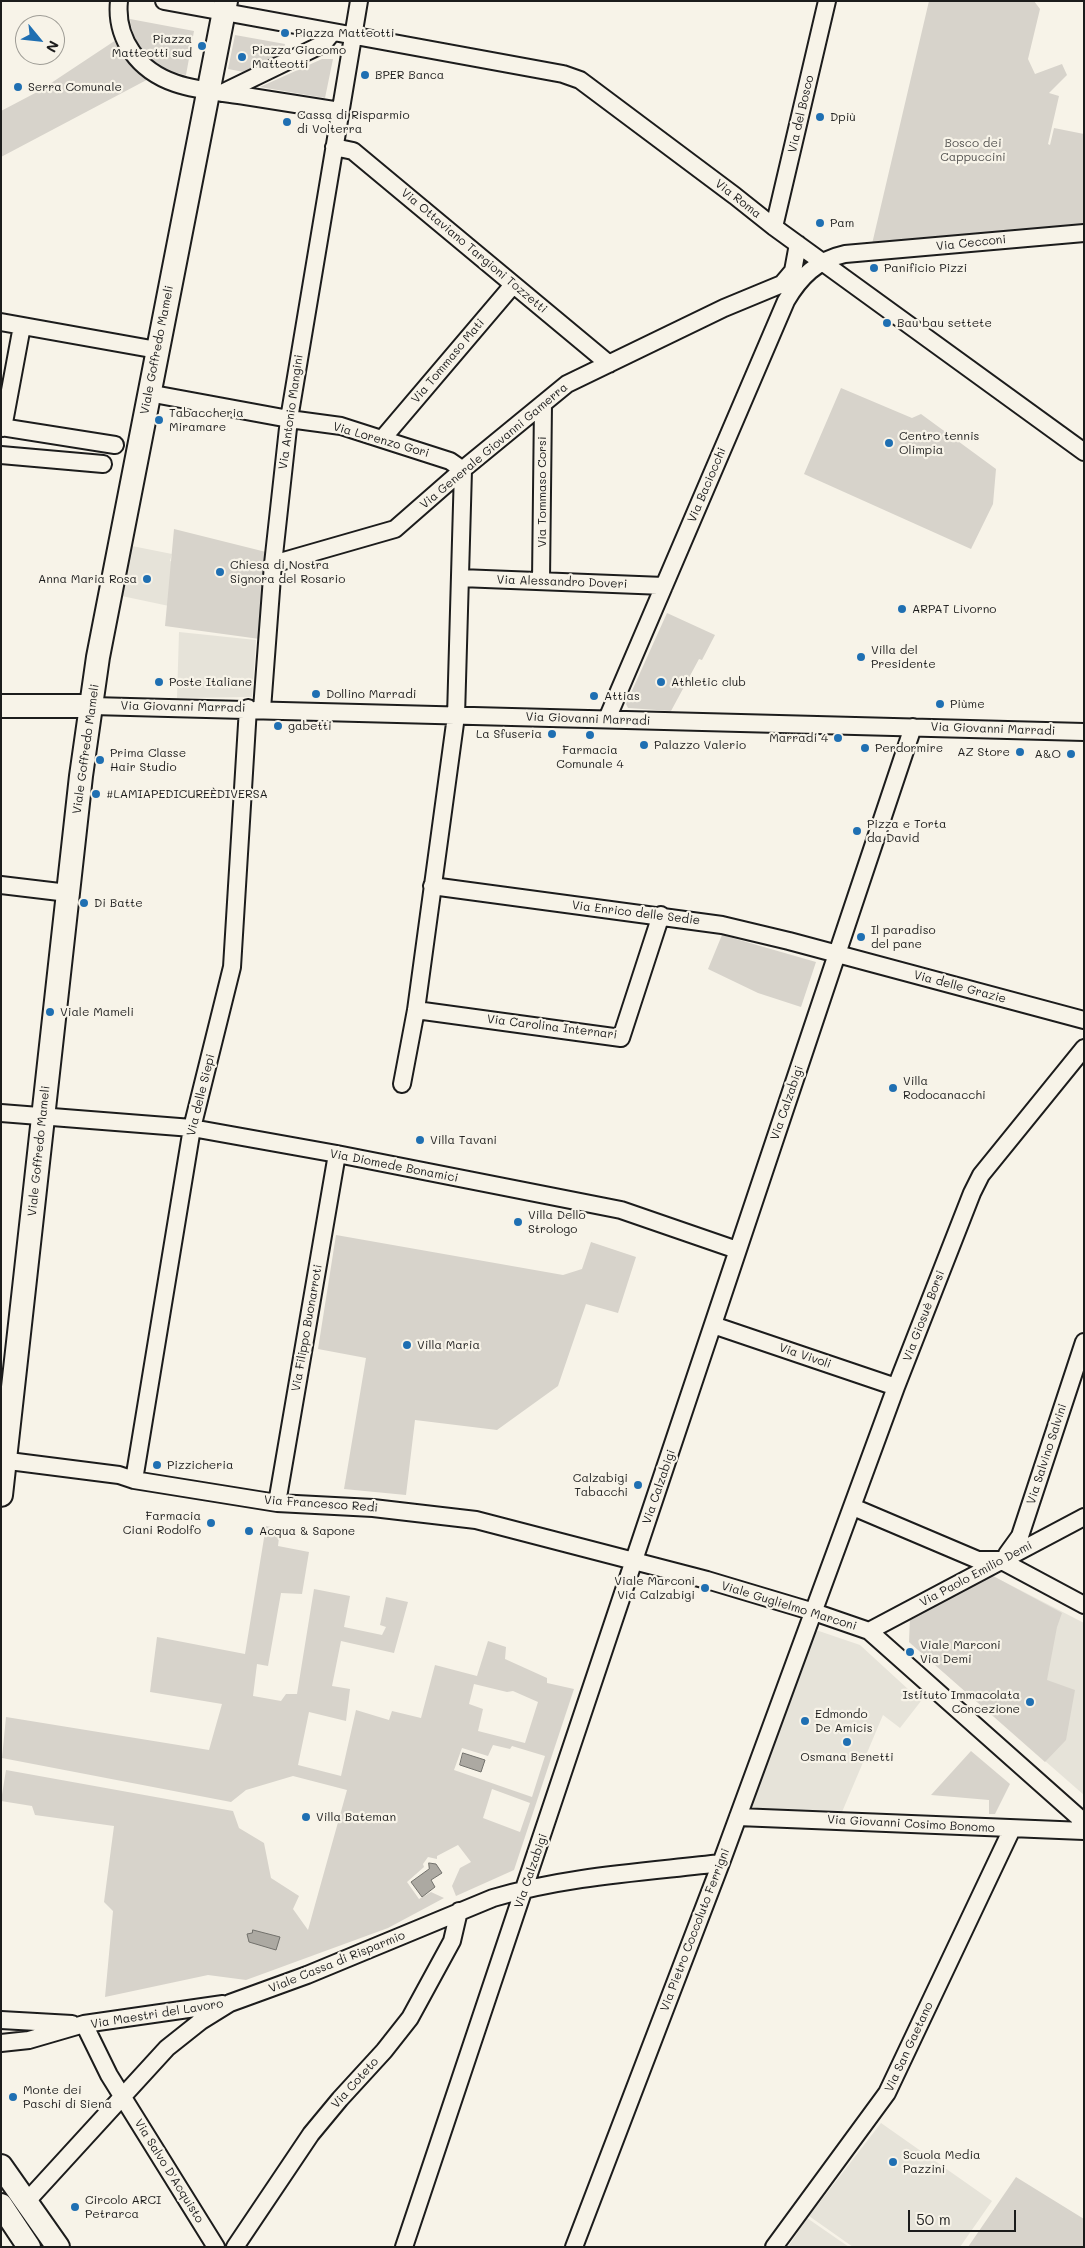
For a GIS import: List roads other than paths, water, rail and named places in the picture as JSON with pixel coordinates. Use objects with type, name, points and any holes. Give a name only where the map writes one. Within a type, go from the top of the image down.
[{"type":"street","points":[[119,1],[118,15],[122,36],[139,62],[146,69],[167,80],[215,92],[339,114],[359,1]]},
{"type":"street","points":[[164,1],[225,6],[332,33],[353,36]]},
{"type":"street","name":"Via del Bosco","points":[[774,227],[827,1]]},
{"type":"street","name":"Viale Goffredo Mameli","points":[[1,1495],[3,1460],[44,1117],[81,776],[98,657],[157,350],[215,92],[225,6]]},
{"type":"street","points":[[215,92],[324,44],[332,33]]},
{"type":"street","name":"Via Roma","points":[[353,36],[572,76],[590,86],[774,227],[1084,452]]},
{"type":"street","name":"Via Antonio Mangini","points":[[255,708],[289,419],[339,114]]},
{"type":"street","name":"Via Ottaviano Targioni Tozzetti","points":[[334,147],[353,151],[609,364]]},
{"type":"street","name":"Via Cecconi","points":[[822,262],[838,256],[857,253],[1084,233]]},
{"type":"street","name":"Via Generale Giovanni Gamerra","points":[[272,564],[389,532],[402,524],[463,470],[567,384],[724,308],[782,284],[791,275],[798,244]]},
{"type":"street","points":[[855,285],[853,269],[857,253]]},
{"type":"street","name":"Via Baciocchi","points":[[607,719],[786,301],[804,275],[822,262]]},
{"type":"street","name":"Via Tommaso Mati","points":[[383,438],[513,284]]},
{"type":"street","points":[[767,290],[786,301]]},
{"type":"street","points":[[1,322],[157,350]]},
{"type":"street","points":[[22,326],[2,428],[115,445]]},
{"type":"street","name":"Via Lorenzo Gori","points":[[148,394],[289,419],[341,426],[383,438],[450,462],[463,470]]},
{"type":"street","name":"Via Tommaso Corsi","points":[[542,580],[543,404]]},
{"type":"street","points":[[1,455],[104,464]]},
{"type":"street","points":[[402,1084],[416,1010],[456,716],[463,470]]},
{"type":"street","name":"Via Alessandro Doveri","points":[[460,578],[664,586]]},
{"type":"street","points":[[1,706],[92,706]]},
{"type":"street","name":"Via Giovanni Marradi","points":[[92,706],[255,708],[456,716],[1084,732]]},
{"type":"street","name":"Via delle Siepi","points":[[134,1480],[192,1128],[235,952],[255,708]]},
{"type":"street","name":"Via Calzabigi","points":[[404,2247],[913,727]]},
{"type":"street","points":[[1,885],[68,893]]},
{"type":"street","name":"Via Enrico delle Sedie","points":[[432,886],[661,916],[754,932],[837,954]]},
{"type":"street","name":"Via Carolina Internari","points":[[416,1010],[621,1038],[661,916]]},
{"type":"street","name":"Via delle Grazie","points":[[837,954],[1084,1020]]},
{"type":"street","name":"Via Giosuè Borsi","points":[[814,1612],[896,1387],[972,1193],[982,1174],[1084,1048]]},
{"type":"street","name":"Via Diomede Bonamici","points":[[1,1113],[192,1128],[337,1154],[613,1208],[737,1250]]},
{"type":"street","name":"Via Filippo Buonarroti","points":[[277,1503],[337,1154]]},
{"type":"street","name":"Via Vivoli","points":[[713,1325],[896,1387]]},
{"type":"street","name":"Via Salvino Salvini","points":[[1000,1560],[1012,1548],[1020,1536],[1084,1342]]},
{"type":"street","name":"Via Francesco Redi","points":[[3,1460],[120,1475],[134,1480],[277,1503],[373,1508],[476,1520],[634,1562]]},
{"type":"street","points":[[853,1507],[978,1560],[1000,1560],[1084,1606]]},
{"type":"street","name":"Via Paolo Emilio Demi","points":[[869,1631],[1084,1517]]},
{"type":"street","name":"Viale Guglielmo Marconi","points":[[634,1562],[707,1580],[814,1612],[869,1631],[1084,1822]]},
{"type":"street","name":"Via Pietro Coccoluto Ferrigni","points":[[574,2247],[721,1863],[814,1612]]},
{"type":"street","name":"Via Giovanni Cosimo Bonomo","points":[[738,1817],[1084,1831]]},
{"type":"street","name":"Via San Gaetano","points":[[774,2247],[887,2093],[1012,1829]]},
{"type":"street","name":"Viale Cassa di Risparmio","points":[[27,2201],[122,2095],[179,2037],[230,2003],[307,1974],[459,1911],[525,1888],[554,1882],[721,1863]]},
{"type":"street","name":"Via Coteto","points":[[235,2247],[311,2134],[384,2051],[410,2018],[452,1941],[459,1911]]},
{"type":"street","name":"Via Maestri del Lavoro","points":[[1,2043],[28,2040],[84,2024],[230,2003]]},
{"type":"street","name":"Via Maestri del Lavoro","points":[[1,2020],[84,2024]]},
{"type":"street","name":"Via Salvo D'Acquisto","points":[[84,2024],[105,2067],[216,2247]]},
{"type":"street","points":[[1,2166],[58,2247]]},
{"type":"street","points":[[4,2213],[29,2247]]},
{"type":"place","name":"Piazza Matteotti","points":[[285,33]]},
{"type":"place","name":"Piazza Matteotti sud","points":[[202,46]]},
{"type":"place","name":"Piazza Giacomo Matteotti","points":[[242,57]]},
{"type":"place","name":"BPER Banca","points":[[365,75]]},
{"type":"place","name":"Serra Comunale","points":[[18,87]]},
{"type":"place","name":"Dpiù","points":[[820,117]]},
{"type":"place","name":"Cassa di Risparmio di Volterra","points":[[287,122]]},
{"type":"place","name":"Pam","points":[[820,223]]},
{"type":"place","name":"Panificio Pizzi","points":[[874,268]]},
{"type":"place","name":"Bau bau settete","points":[[887,323]]},
{"type":"place","name":"Tabaccheria Miramare","points":[[159,420]]},
{"type":"place","name":"Centro tennis Olimpia","points":[[889,443]]},
{"type":"place","name":"Chiesa di Nostra Signora del Rosario","points":[[220,572]]},
{"type":"place","name":"Anna Maria Rosa","points":[[147,579]]},
{"type":"place","name":"ARPAT Livorno","points":[[902,609]]},
{"type":"place","name":"Villa del Presidente","points":[[861,657]]},
{"type":"place","name":"Poste Italiane","points":[[159,682]]},
{"type":"place","name":"Athletic club","points":[[661,682]]},
{"type":"place","name":"Dollino Marradi","points":[[316,694]]},
{"type":"place","name":"Attias","points":[[594,696]]},
{"type":"place","name":"Piùme","points":[[940,704]]},
{"type":"place","name":"gabetti","points":[[278,726]]},
{"type":"place","name":"La Sfuseria","points":[[552,734]]},
{"type":"place","name":"Farmacia Comunale 4","points":[[590,735]]},
{"type":"place","name":"Marradi 4","points":[[838,738]]},
{"type":"place","name":"Palazzo Valerio","points":[[644,745]]},
{"type":"place","name":"Perdormire","points":[[865,748]]},
{"type":"place","name":"AZ Store","points":[[1020,752]]},
{"type":"place","name":"A&O","points":[[1071,754]]},
{"type":"place","name":"Prima Classe Hair Studio","points":[[100,760]]},
{"type":"place","name":"#LAMIAPEDICUREÈDIVERSA","points":[[96,794]]},
{"type":"place","name":"Pizza e Torta da David","points":[[857,831]]},
{"type":"place","name":"Di Batte","points":[[84,903]]},
{"type":"place","name":"Il paradiso del pane","points":[[861,937]]},
{"type":"place","name":"Viale Mameli","points":[[50,1012]]},
{"type":"place","name":"Villa Rodocanacchi","points":[[893,1088]]},
{"type":"place","name":"Villa Tavani","points":[[420,1140]]},
{"type":"place","name":"Villa Dello Strologo","points":[[518,1222]]},
{"type":"place","name":"Villa Maria","points":[[407,1345]]},
{"type":"place","name":"Pizzicheria","points":[[157,1465]]},
{"type":"place","name":"Calzabigi Tabacchi","points":[[638,1485]]},
{"type":"place","name":"Farmacia Ciani Rodolfo","points":[[211,1523]]},
{"type":"place","name":"Acqua & Sapone","points":[[249,1531]]},
{"type":"place","name":"Viale Marconi Via Calzabigi","points":[[705,1588]]},
{"type":"place","name":"Viale Marconi Via Demi","points":[[910,1652]]},
{"type":"place","name":"Istituto Immacolata Concezione","points":[[1030,1702]]},
{"type":"place","name":"Edmondo De Amicis","points":[[805,1721]]},
{"type":"place","name":"Osmana Benetti","points":[[847,1742]]},
{"type":"place","name":"Villa Bateman","points":[[306,1817]]},
{"type":"place","name":"Monte dei Paschi di Siena","points":[[13,2097]]},
{"type":"place","name":"Scuola Media Pazzini","points":[[893,2162]]},
{"type":"place","name":"Circolo ARCI Petrarca","points":[[75,2207]]},
{"type":"park label","name":"Bosco dei Cappuccini","points":[[973,150]]}]
